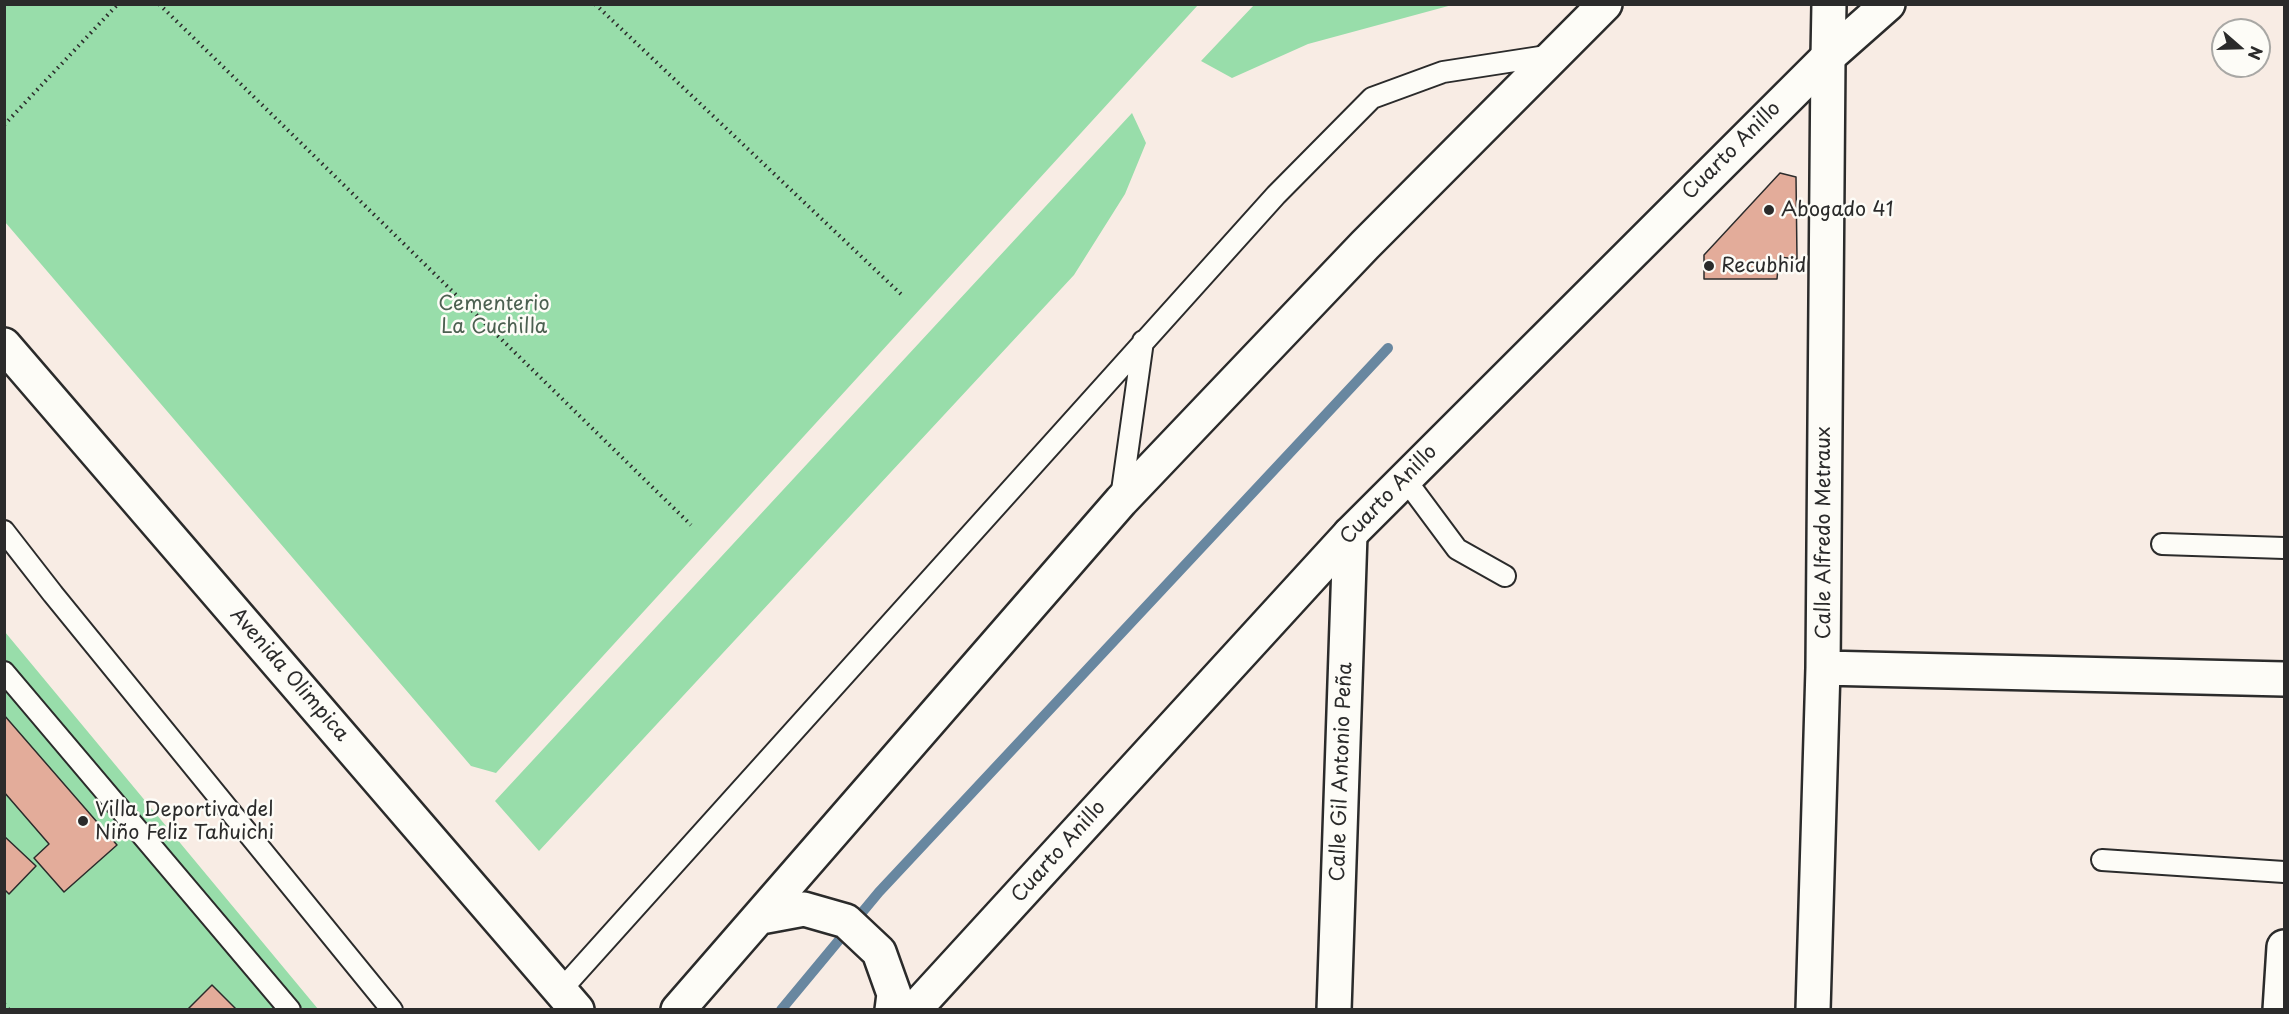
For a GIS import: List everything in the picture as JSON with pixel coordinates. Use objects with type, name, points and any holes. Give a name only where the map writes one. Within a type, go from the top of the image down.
[{"type":"main road","points":[[678,1010],[1121,501],[1365,244],[1605,4]]},
{"type":"main road","name":"Calle Alfredo Metraux","points":[[1813,1010],[1824,668],[1829,4]]},
{"type":"main road","name":"Cuarto Anillo","points":[[915,1010],[1350,534],[1406,479],[1448,433],[1828,57],[1888,4]]},
{"type":"main road","name":"Avenida Olimpica","points":[[4,345],[575,1004]]},
{"type":"main road","name":"Calle Gil Antonio Peña","points":[[1334,1010],[1350,534]]},
{"type":"main road","points":[[1824,668],[2284,679]]},
{"type":"main road","points":[[761,917],[804,909],[846,921],[879,952],[894,994],[892,1010]]},
{"type":"main road","points":[[2280,1010],[2284,947]]},
{"type":"lane","points":[[575,1004],[1143,341],[1276,195],[1372,98],[1443,72],[1553,55]]},
{"type":"lane","points":[[1121,501],[1143,341]]},
{"type":"lane","points":[[1406,479],[1457,549],[1505,576]]},
{"type":"lane","points":[[4,531],[392,1010]]},
{"type":"lane","points":[[2162,544],[2284,548]]},
{"type":"lane","points":[[4,672],[290,1010]]},
{"type":"lane","points":[[2102,860],[2284,872]]},
{"type":"path","points":[[4,125],[118,4]]},
{"type":"path","points":[[159,4],[691,525]]},
{"type":"path","points":[[596,4],[904,297]]},
{"type":"path","points":[[4,1004],[9,1010]]},
{"type":"green space","name":"Cementerio La Cuchilla","points":[[4,5],[1198,5],[496,773],[471,766],[5,222]]},
{"type":"green space","points":[[1254,5],[1452,5],[1308,44],[1232,78],[1201,61]]},
{"type":"green space","points":[[1132,113],[1146,143],[1125,194],[1074,275],[539,851],[495,801]]},
{"type":"green space","name":"Villa Deportiva del Niño Feliz Tahuichi","points":[[5,632],[318,1009],[5,1009]]},
{"type":"building","points":[[1780,173],[1796,177],[1797,259],[1779,257],[1777,279],[1704,279],[1704,255]]},
{"type":"building","points":[[4,715],[117,845],[64,892],[34,858],[49,844],[4,792]]},
{"type":"building","points":[[4,836],[36,866],[9,894],[4,889]]},
{"type":"building","points":[[212,985],[237,1010],[187,1010]]},
{"type":"waterway","points":[[781,1010],[879,892],[1388,348]]},
{"type":"place","name":"Abogado 41","points":[[1769,210]]},
{"type":"place","name":"Recubhid","points":[[1709,266]]},
{"type":"place","name":"Villa Deportiva del Niño Feliz Tahuichi","points":[[83,821]]}]
